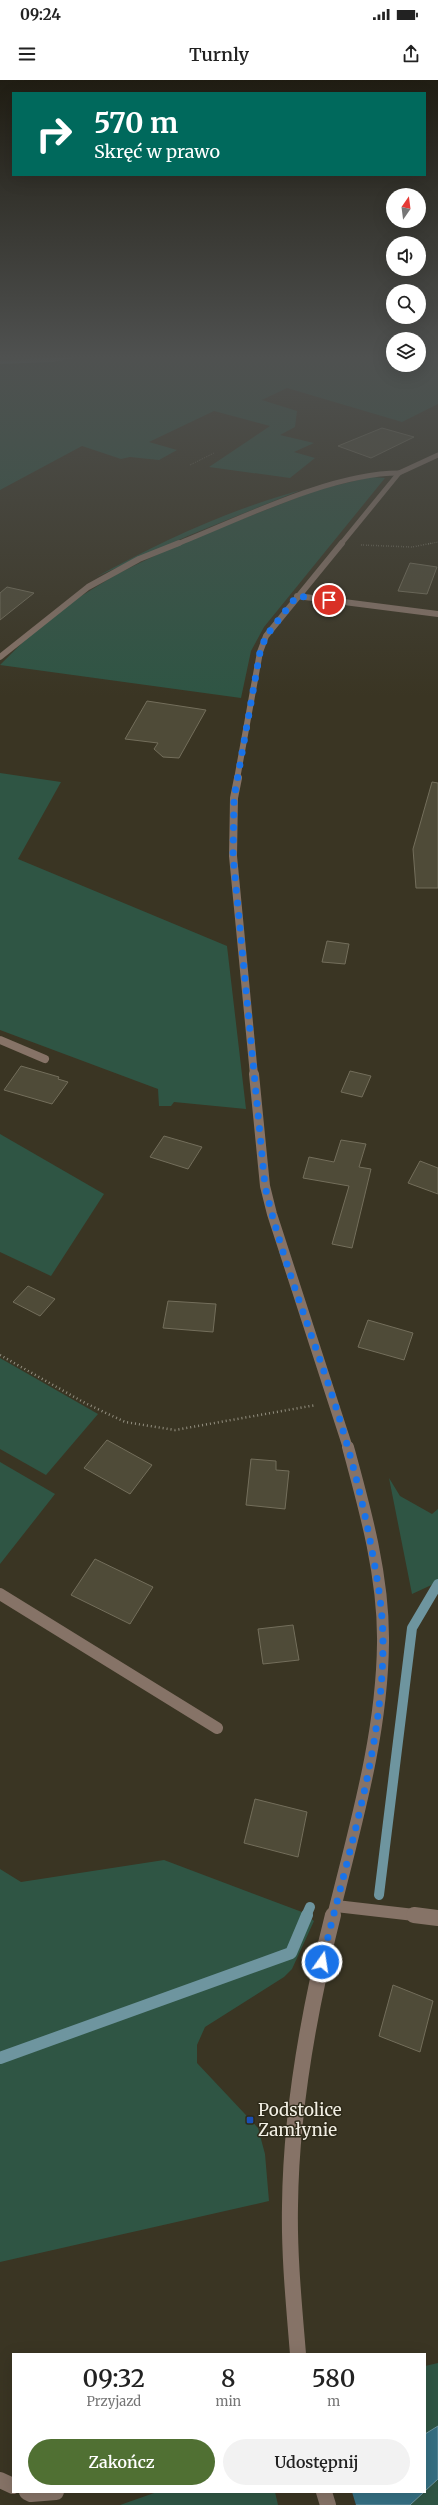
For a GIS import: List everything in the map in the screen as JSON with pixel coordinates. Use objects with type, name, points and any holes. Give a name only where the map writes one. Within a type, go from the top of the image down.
[{"type":"street","points":[[298,2353],[291,2275],[290,2203],[303,2058],[319,1976],[372,1747],[380,1692],[383,1642],[380,1592],[364,1506],[334,1402],[302,1312],[276,1229],[265,1186],[233,856],[234,798],[260,652],[266,636],[297,596],[399,473],[406,469]]},
{"type":"street","points":[[0,657],[88,587],[139,559],[315,489],[382,473],[399,473]]},
{"type":"street","points":[[297,596],[438,614]]},
{"type":"street","points":[[0,1040],[45,1059]]},
{"type":"street","points":[[0,1594],[217,1728]]},
{"type":"street","points":[[336,1906],[438,1918]]},
{"type":"street","points":[[0,2480],[12,2486]]},
{"type":"street","points":[[28,2493],[44,2493]]},
{"type":"street","points":[[324,2493],[328,2505]]},
{"type":"path","points":[[341,543],[390,547],[412,547],[438,542]]},
{"type":"path","points":[[0,1355],[85,1403],[125,1422],[176,1430],[334,1402]]},
{"type":"green space","points":[[0,469],[39,469],[0,490]]},
{"type":"green space","points":[[225,469],[301,469],[290,478]]},
{"type":"green space","points":[[371,477],[385,478],[264,627],[251,651],[241,698],[0,665],[33,632],[78,598],[117,574],[183,542],[317,490]]},
{"type":"green space","points":[[301,490],[190,535],[96,577],[171,539],[221,517]]},
{"type":"green space","points":[[0,773],[61,782],[18,859],[227,946],[246,1109],[174,1102],[171,1106],[159,1106],[158,1089],[0,1030]]},
{"type":"green space","points":[[0,1134],[104,1194],[51,1276],[0,1252]]},
{"type":"green space","points":[[0,1358],[98,1414],[46,1475],[0,1449]]},
{"type":"green space","points":[[0,1462],[55,1494],[0,1564]]},
{"type":"green space","points":[[389,1478],[400,1496],[432,1514],[438,1509],[438,1582],[412,1594]]},
{"type":"green space","points":[[164,1860],[302,1912],[314,1921],[292,1969],[284,1977],[205,2027],[197,2045],[197,2063],[258,2128],[265,2154],[269,2201],[0,2262],[0,1869],[21,1882]]},
{"type":"green space","points":[[438,2363],[438,2426],[426,2433],[426,2366]]},
{"type":"green space","points":[[438,2479],[438,2505],[410,2505],[423,2493],[426,2493],[426,2490]]},
{"type":"green space","points":[[154,2493],[275,2493],[278,2505],[120,2505]]},
{"type":"water","points":[[438,2426],[438,2479],[426,2490],[426,2433]]},
{"type":"water","points":[[336,2493],[423,2493],[410,2505],[320,2505]]},
{"type":"pier","points":[[333,2493],[352,2493],[356,2505],[318,2505]]},
{"type":"building","points":[[410,563],[437,567],[427,594],[398,591]]},
{"type":"building","points":[[7,587],[34,593],[0,620],[0,593]]},
{"type":"building","points":[[147,701],[206,710],[179,758],[163,757],[154,749],[158,743],[125,739]]},
{"type":"building","points":[[432,782],[438,783],[438,888],[416,888],[413,849]]},
{"type":"building","points":[[327,941],[349,944],[345,964],[322,962]]},
{"type":"building","points":[[21,1066],[59,1077],[58,1079],[68,1082],[52,1104],[4,1090]]},
{"type":"building","points":[[350,1071],[371,1076],[362,1097],[341,1092]]},
{"type":"building","points":[[164,1136],[202,1147],[188,1169],[150,1157]]},
{"type":"building","points":[[341,1140],[366,1144],[359,1167],[371,1169],[352,1248],[332,1244],[349,1186],[303,1178],[309,1157],[334,1162]]},
{"type":"building","points":[[420,1161],[438,1168],[438,1194],[408,1183]]},
{"type":"building","points":[[28,1286],[55,1299],[40,1316],[13,1302]]},
{"type":"building","points":[[168,1301],[216,1304],[213,1332],[163,1328]]},
{"type":"building","points":[[368,1320],[413,1333],[404,1360],[358,1347]]},
{"type":"building","points":[[107,1440],[152,1465],[130,1494],[84,1468]]},
{"type":"building","points":[[251,1459],[276,1461],[276,1470],[289,1471],[285,1509],[246,1505]]},
{"type":"building","points":[[95,1559],[153,1587],[130,1624],[71,1595]]},
{"type":"building","points":[[293,1625],[299,1660],[263,1664],[258,1629]]},
{"type":"building","points":[[255,1799],[307,1812],[298,1857],[244,1843]]},
{"type":"building","points":[[393,1985],[433,2001],[420,2052],[379,2036]]},
{"type":"waterway","points":[[379,1895],[412,1628],[438,1584]]},
{"type":"waterway","points":[[306,1916],[310,1907]]},
{"type":"waterway","points":[[0,2058],[291,1953],[307,1915]]},
{"type":"place","name":"Podstolice Zamłynie","points":[[250,2120]]},
{"type":"route","points":[[322,1962],[359,1809],[372,1747],[380,1692],[383,1642],[380,1592],[364,1506],[347,1444],[329,1387],[302,1312],[276,1229],[265,1186],[233,856],[233,813],[234,798],[263,642],[297,596],[329,600]]}]
